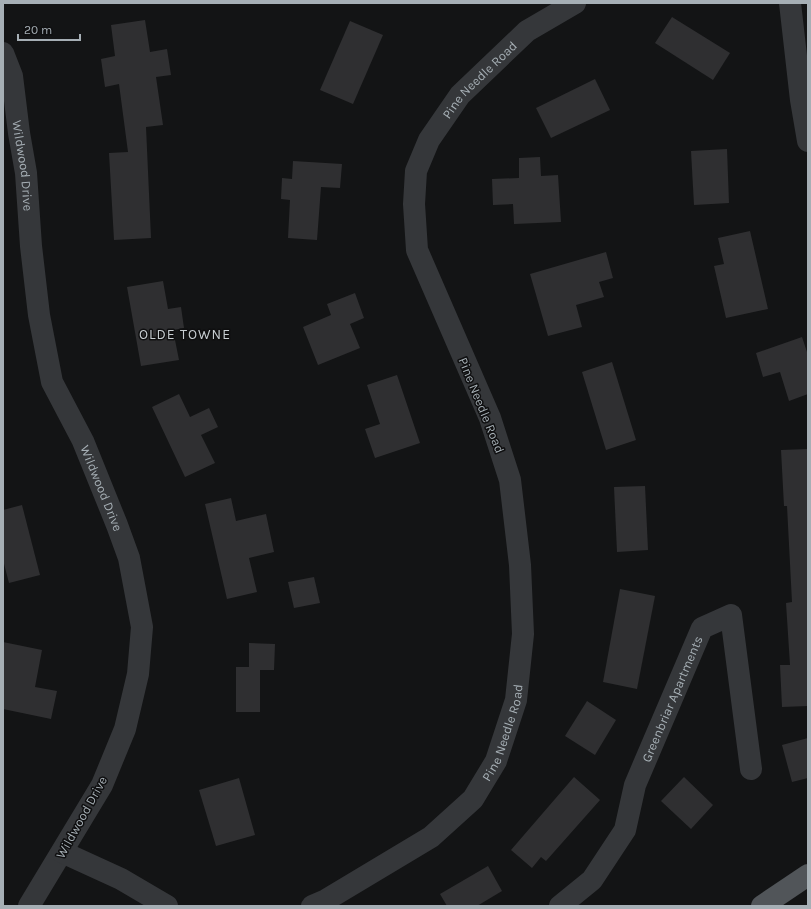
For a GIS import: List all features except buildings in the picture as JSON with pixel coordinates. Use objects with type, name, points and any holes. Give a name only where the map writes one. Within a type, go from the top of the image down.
[{"type":"main road","points":[[762,906],[808,875]]},
{"type":"street","name":"Pine Needle Road","points":[[312,906],[326,900],[431,837],[473,799],[496,761],[516,700],[523,634],[520,565],[510,480],[490,418],[417,250],[414,204],[416,171],[429,140],[460,95],[527,31],[575,3]]},
{"type":"street","points":[[790,3],[801,100],[808,141]]},
{"type":"street","name":"Wildwood Drive","points":[[3,52],[12,76],[19,133],[26,173],[31,246],[39,315],[52,382],[82,441],[117,525],[129,558],[142,627],[138,674],[125,730],[102,784],[29,906]]},
{"type":"street","name":"Greenbriar Apartments","points":[[560,906],[592,880],[625,830],[635,785],[702,628],[731,615],[751,769]]},
{"type":"street","points":[[62,852],[121,879],[167,906]]},
{"type":"district","name":"OLDE TOWNE","points":[[185,334]]}]
